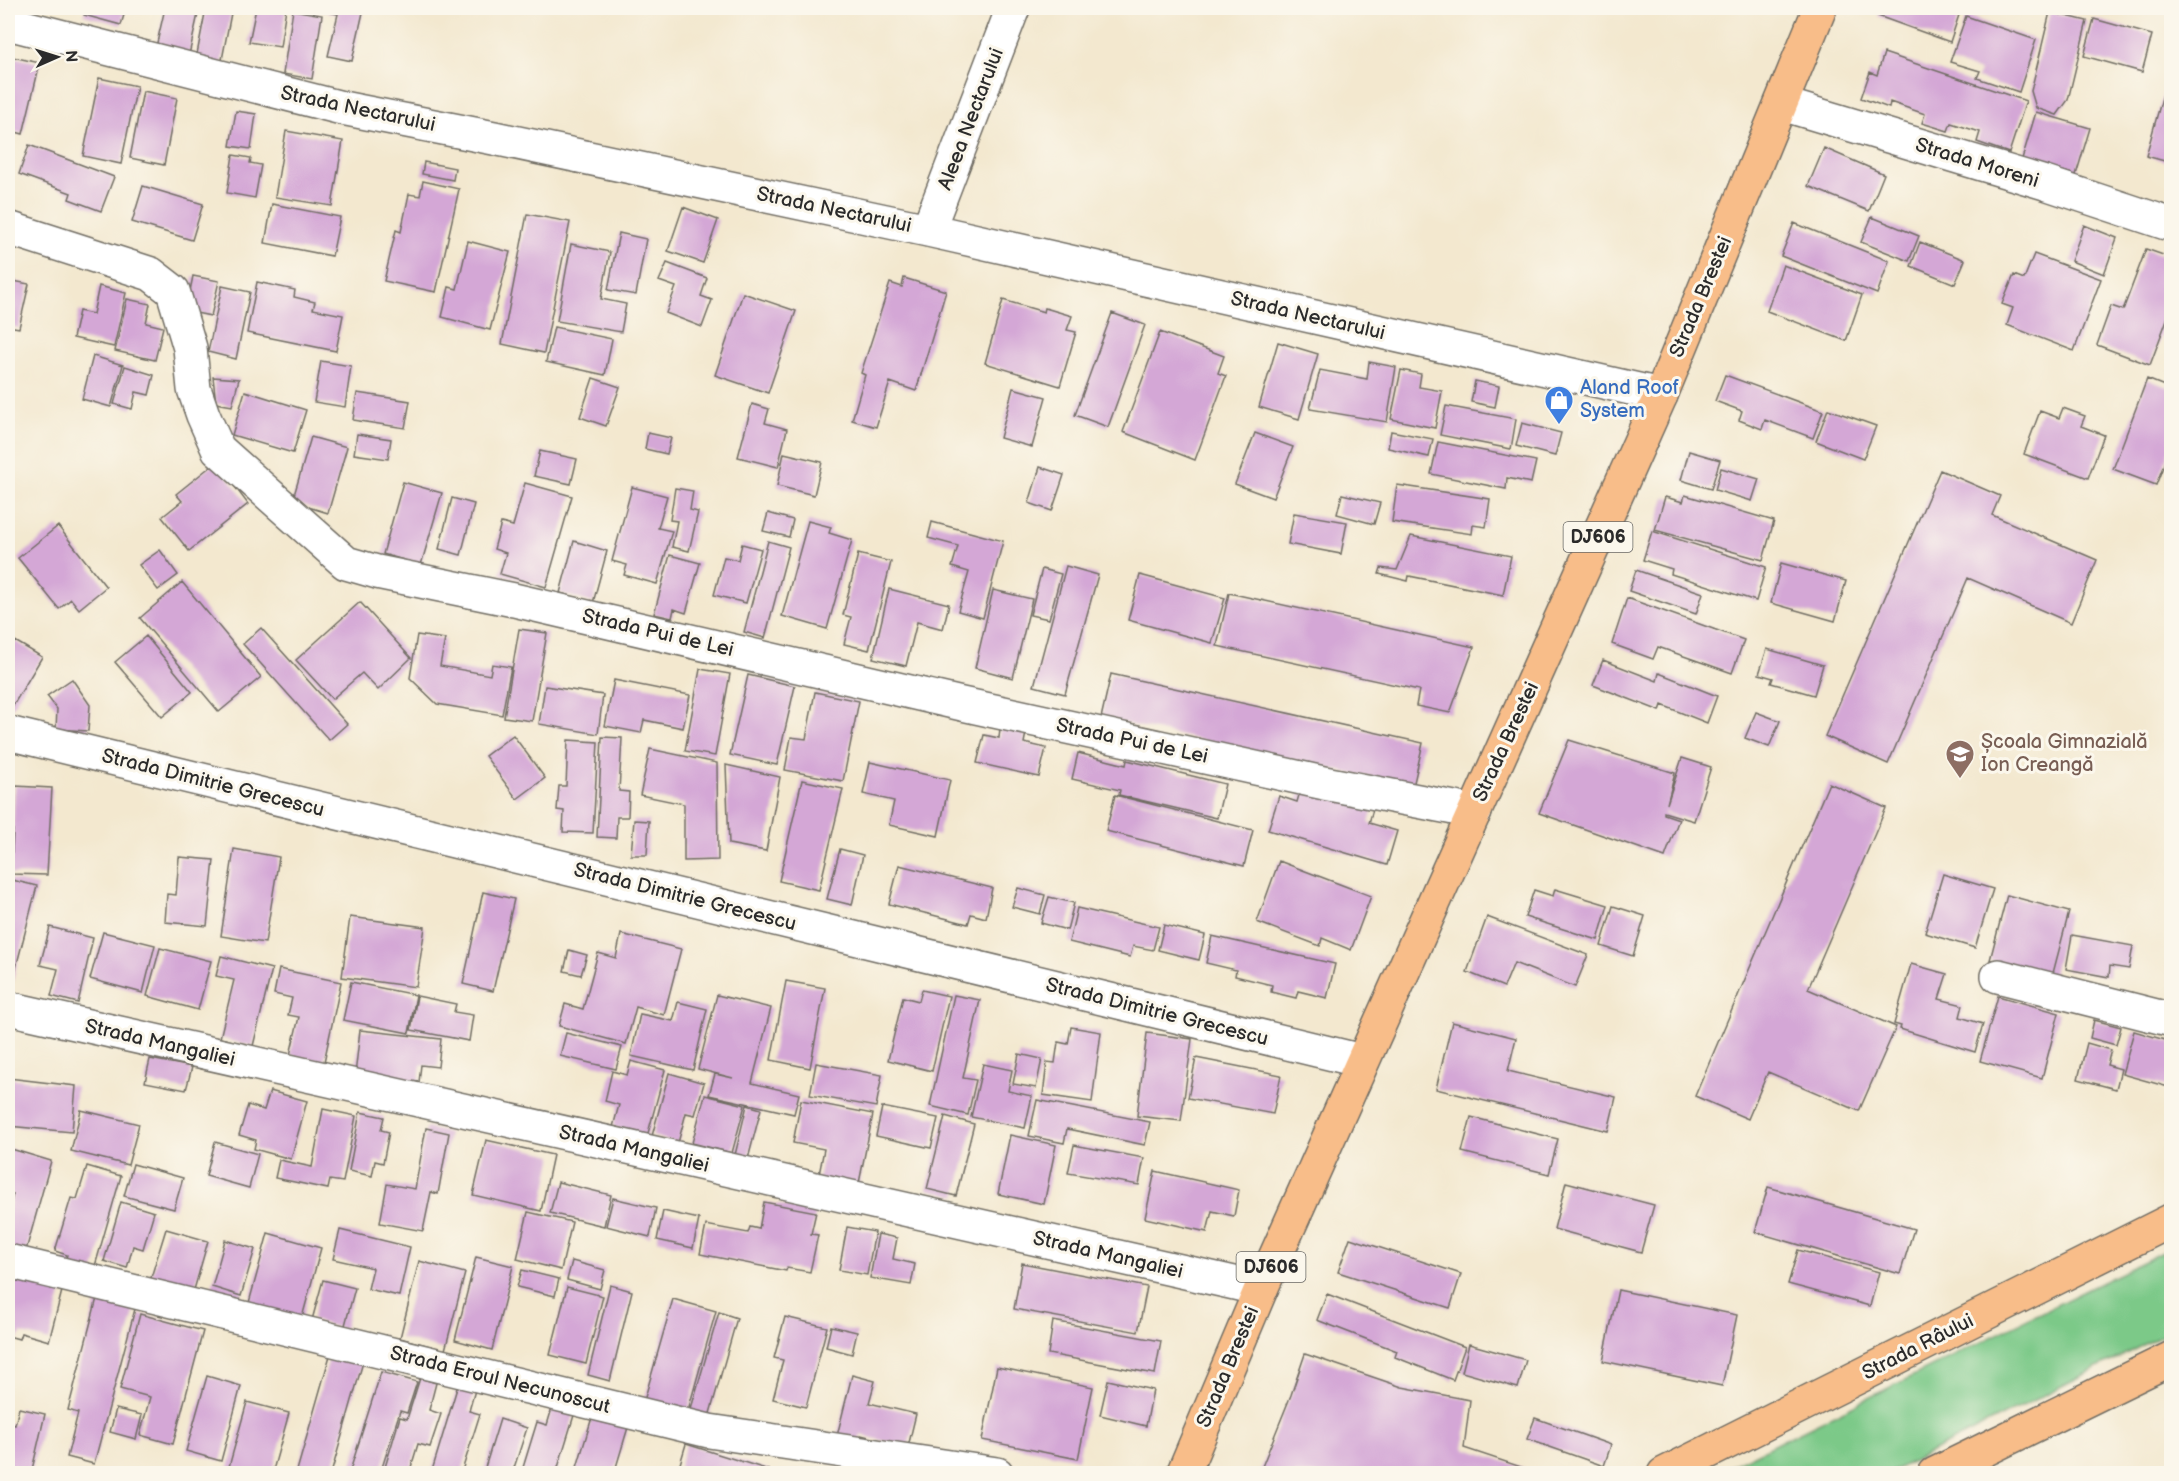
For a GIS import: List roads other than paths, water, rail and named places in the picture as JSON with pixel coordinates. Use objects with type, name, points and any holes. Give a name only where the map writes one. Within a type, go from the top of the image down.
[{"type":"main road","name":"Strada Brestei","points":[[1183,1473],[1362,1061],[1661,395],[1820,8]]},
{"type":"main road","name":"Strada Râului","points":[[1664,1473],[2172,1220]]},
{"type":"main road","points":[[1935,1473],[2172,1358]]},
{"type":"street","name":"Aleea Nectarului","points":[[928,230],[1013,8]]},
{"type":"street","name":"Strada Nectarului","points":[[8,23],[342,108],[928,230],[1661,395]]},
{"type":"street","name":"Strada Moreni","points":[[1782,104],[2045,183],[2172,225]]},
{"type":"street","name":"Strada Pui de Lei","points":[[8,228],[151,274],[174,291],[190,348],[194,389],[202,415],[218,449],[346,563],[377,572],[525,603],[962,704],[1324,783],[1474,812]]},
{"type":"street","name":"Strada Dimitrie Grecescu","points":[[8,734],[1362,1061]]},
{"type":"street","points":[[1998,976],[2172,1020]]},
{"type":"street","name":"Strada Mangaliei","points":[[8,1008],[1261,1289]]},
{"type":"street","name":"Strada Eroul Necunoscut","points":[[8,1261],[710,1431],[997,1473]]},
{"type":"place","name":"Aland Roof System","points":[[1559,426]]},
{"type":"place","name":"Școala Gimnazială Ion Creangă","points":[[1960,780]]}]
